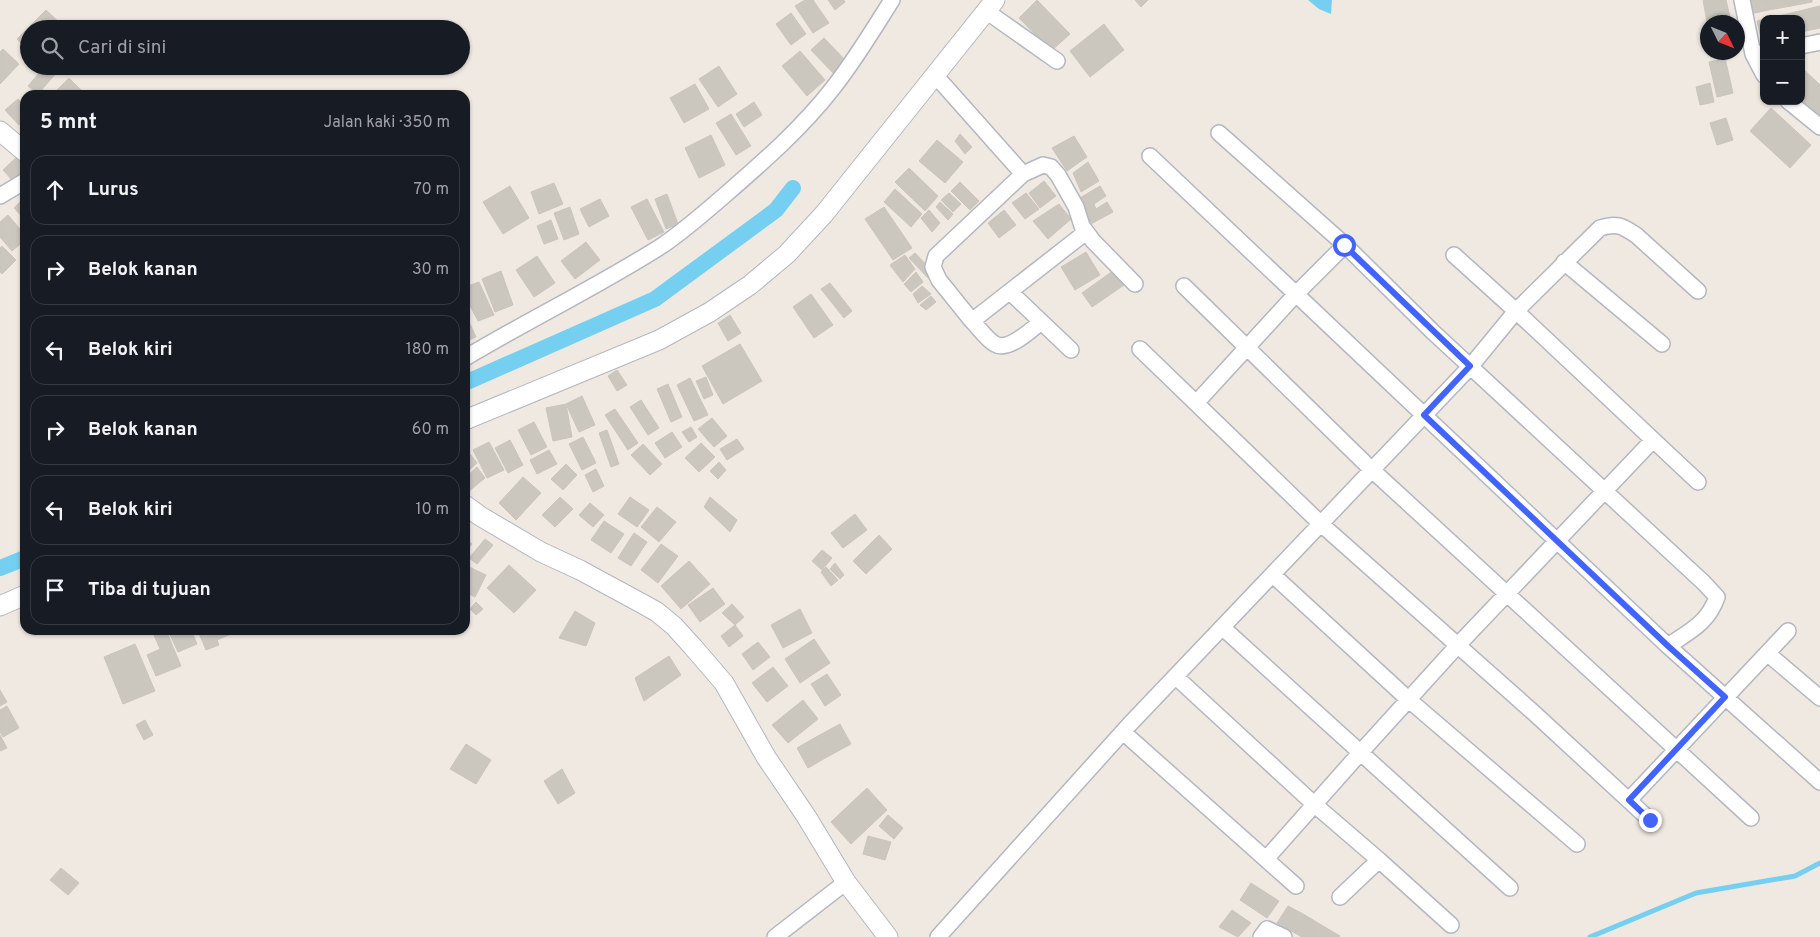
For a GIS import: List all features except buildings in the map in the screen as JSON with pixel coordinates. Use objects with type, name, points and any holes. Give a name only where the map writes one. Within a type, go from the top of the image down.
[{"type":"street","points":[[470,355],[514,328],[611,277],[665,244],[692,223],[773,154],[831,90],[854,60],[892,0]]},
{"type":"street","points":[[1742,0],[1759,54]]},
{"type":"street","points":[[470,418],[659,340],[710,312],[750,285],[787,254],[824,214],[990,6],[1057,61]]},
{"type":"street","points":[[1805,45],[1820,42]]},
{"type":"street","points":[[935,75],[1023,174]]},
{"type":"street","points":[[1793,105],[1820,127]]},
{"type":"street","points":[[0,131],[20,148]]},
{"type":"street","points":[[1219,132],[1344,245],[1470,366],[1717,596],[1713,608],[1700,625],[1668,646]]},
{"type":"street","points":[[1150,156],[1668,646],[1820,782]]},
{"type":"street","points":[[1041,322],[1020,339],[1008,345],[999,346],[994,344],[972,321],[939,280],[933,264],[936,256],[1023,174],[1043,165],[1051,167],[1058,175],[1076,207],[1086,232],[1135,284]]},
{"type":"street","points":[[0,196],[20,184]]},
{"type":"street","points":[[938,937],[1123,732],[1470,366],[1516,311],[1600,228],[1612,224],[1618,225],[1636,234],[1698,291]]},
{"type":"street","points":[[972,321],[1086,232]]},
{"type":"street","points":[[1197,402],[1296,294],[1344,245]]},
{"type":"street","points":[[1454,255],[1698,482]]},
{"type":"street","points":[[1564,262],[1662,344]]},
{"type":"street","points":[[1184,286],[1371,469],[1751,818]]},
{"type":"street","points":[[1010,292],[1071,350]]},
{"type":"street","points":[[1140,349],[1197,402],[1321,524],[1458,645],[1650,820]]},
{"type":"street","points":[[1266,859],[1458,645],[1653,440]]},
{"type":"street","points":[[470,509],[541,552],[580,570],[642,603],[674,626],[724,683],[766,757],[806,816],[846,882],[888,937]]},
{"type":"street","points":[[1273,575],[1409,700],[1577,844]]},
{"type":"street","points":[[0,606],[20,597]]},
{"type":"street","points":[[1223,628],[1510,888]]},
{"type":"street","points":[[1629,800],[1788,631]]},
{"type":"street","points":[[1767,653],[1820,698]]},
{"type":"street","points":[[1176,676],[1314,805],[1451,924]]},
{"type":"street","points":[[1123,732],[1296,886]]},
{"type":"street","points":[[1340,896],[1379,860]]},
{"type":"street","points":[[775,937],[846,882]]},
{"type":"street","points":[[1261,937],[1267,929],[1284,937]]},
{"type":"water","points":[[1308,0],[1332,0],[1331,14],[1319,9]]},
{"type":"waterway","points":[[470,381],[655,299],[776,210],[793,188]]},
{"type":"waterway","points":[[0,568],[20,560]]},
{"type":"waterway","points":[[1590,937],[1696,893],[1795,876],[1820,863]]},
{"type":"route","points":[[1344,245],[1470,366],[1424,415],[1668,646],[1725,697],[1629,800],[1650,820]]}]
